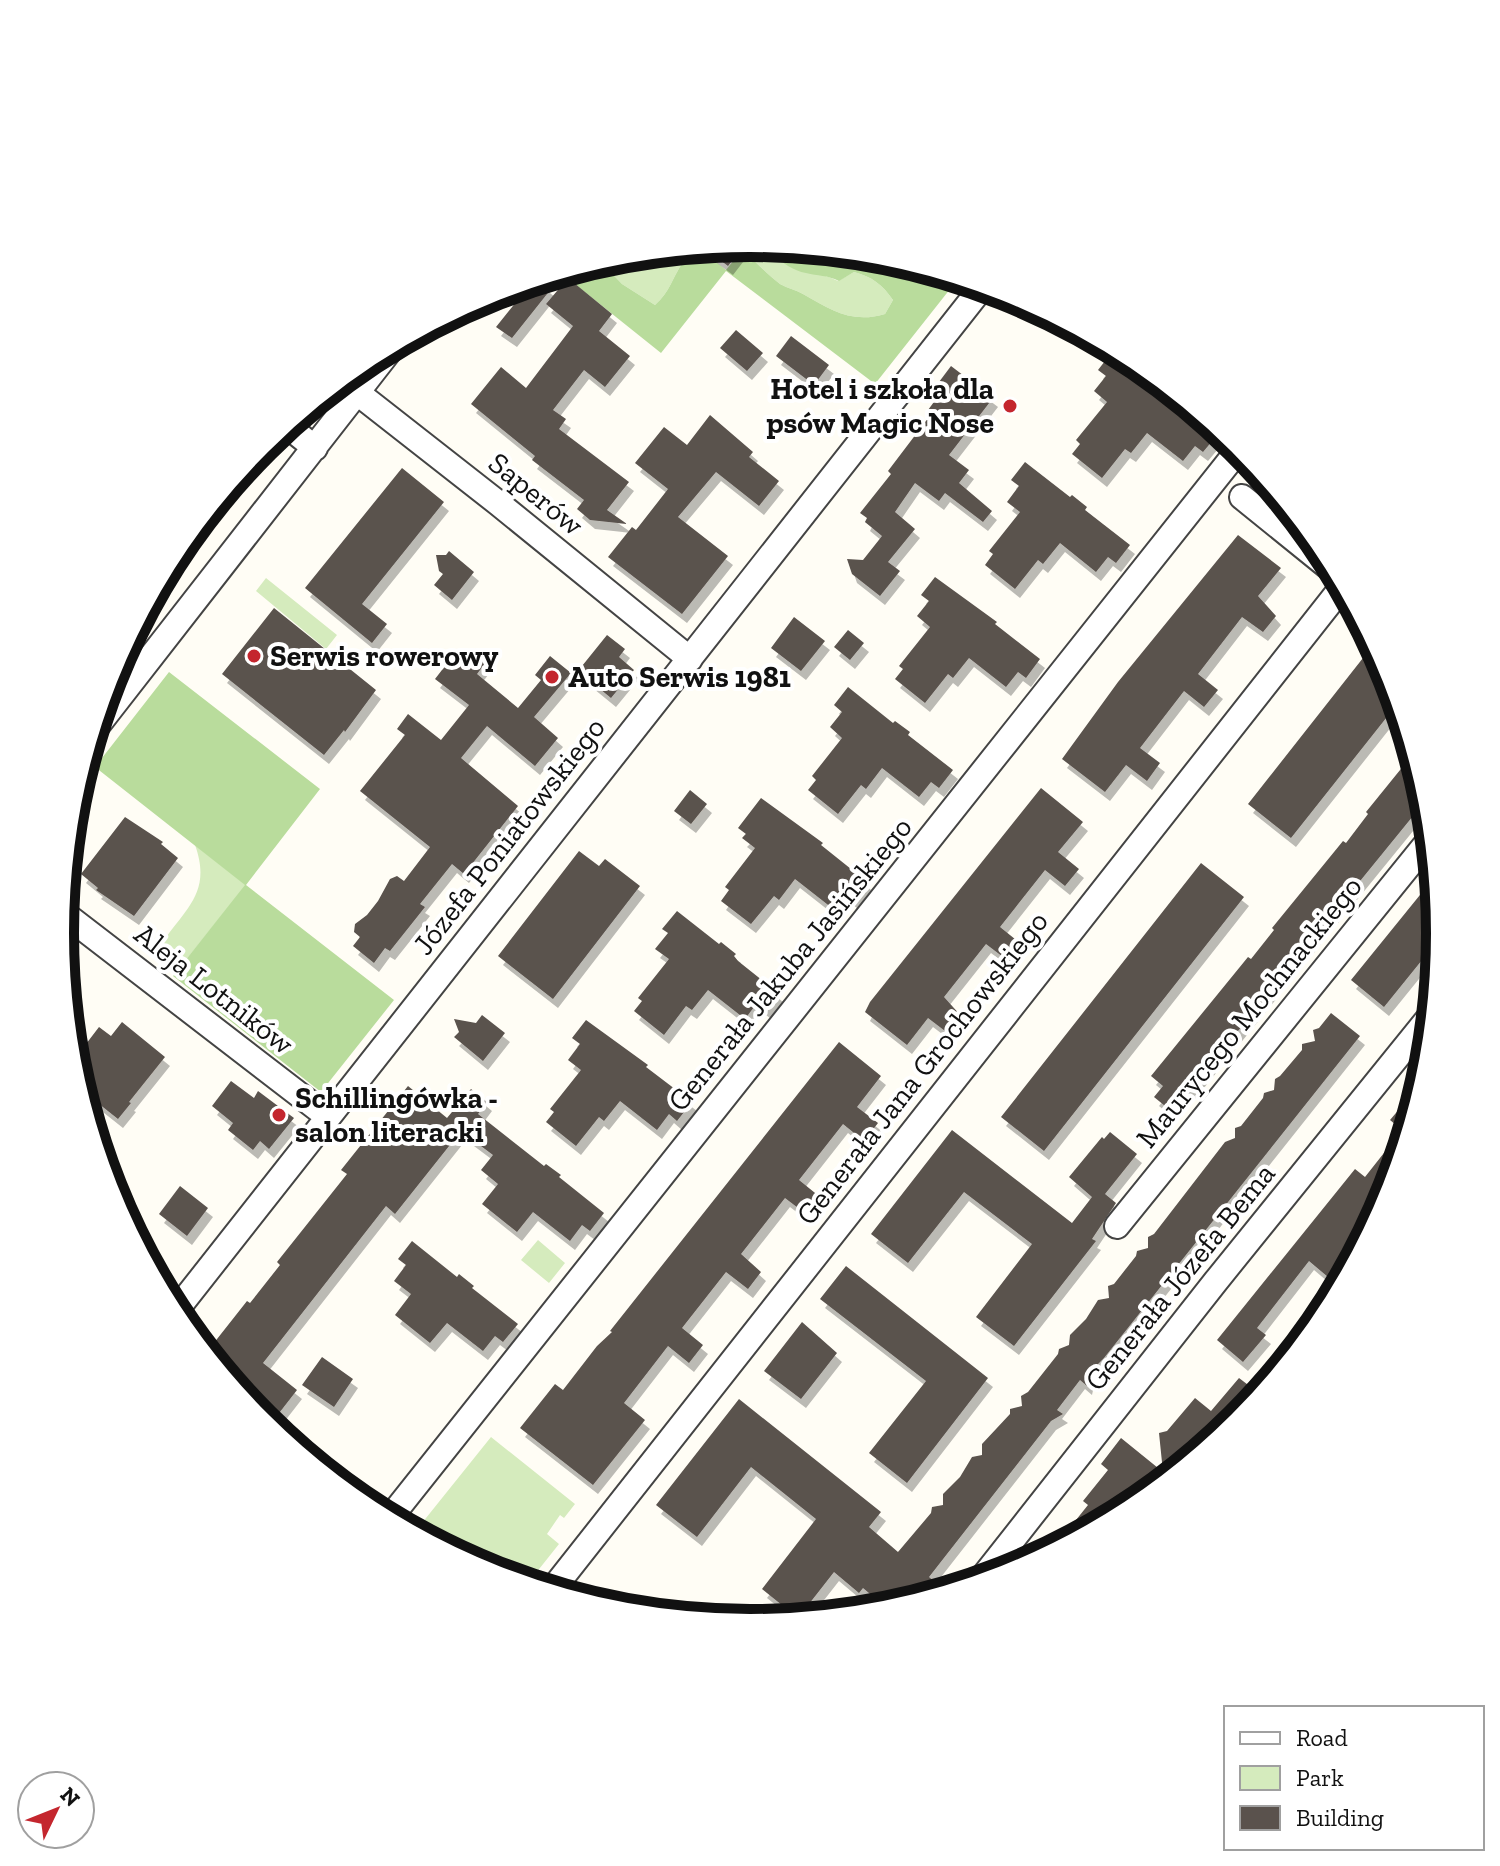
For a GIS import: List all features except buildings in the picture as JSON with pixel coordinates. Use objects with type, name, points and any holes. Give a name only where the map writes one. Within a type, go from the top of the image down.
[{"type":"street","name":"Józefa Poniatowskiego","points":[[183,1301],[975,296]]},
{"type":"street","name":"Saperów","points":[[350,388],[498,503],[690,659]]},
{"type":"street","points":[[114,704],[315,448],[346,392]]},
{"type":"street","points":[[296,433],[315,448]]},
{"type":"street","name":"Generała Jakuba Jasińskiego","points":[[397,1509],[1231,459]]},
{"type":"street","points":[[1242,497],[1306,549]]},
{"type":"street","name":"Generała Jana Grochowskiego","points":[[559,1581],[1335,596]]},
{"type":"street","name":"Maurycego Mochnackiego","points":[[1117,1226],[1421,851]]},
{"type":"street","name":"Aleja Lotników","points":[[74,921],[327,1116]]},
{"type":"street","name":"Generała Józefa Bema","points":[[994,1563],[1418,1031]]},
{"type":"green space","points":[[736,257],[750,257],[780,284],[842,314],[873,317],[885,314],[893,300],[881,285],[866,276],[854,272],[839,281],[793,269],[777,258],[838,263],[882,270],[951,288],[875,384],[726,271],[661,353],[571,281],[610,272],[622,284],[655,305],[668,290],[682,261],[711,258],[726,270]]},
{"type":"green space","points":[[750,257],[777,258],[794,268],[838,281],[854,272],[881,285],[893,300],[885,314],[852,316],[780,284]]},
{"type":"green space","points":[[683,262],[668,290],[655,305],[622,284],[610,272]]},
{"type":"green space","points":[[266,578],[337,635],[326,649],[256,591]]},
{"type":"green space","points":[[169,672],[320,789],[246,885],[394,1000],[321,1092],[173,976],[245,885],[95,767]]},
{"type":"green space","points":[[195,845],[246,885],[181,966],[161,944],[194,899],[200,875]]},
{"type":"green space","points":[[538,1240],[565,1263],[549,1283],[521,1260]]},
{"type":"green space","points":[[491,1437],[575,1504],[564,1518],[560,1515],[547,1534],[559,1544],[535,1574],[491,1558],[422,1523]]},
{"type":"place","name":"Hotel i szkoła dla psów Magic Nose","points":[[1010,406]]},
{"type":"place","name":"Serwis rowerowy","points":[[254,656]]},
{"type":"place","name":"Auto Serwis 1981","points":[[552,677]]},
{"type":"place","name":"Schillingówka - salon literacki","points":[[279,1115]]}]
